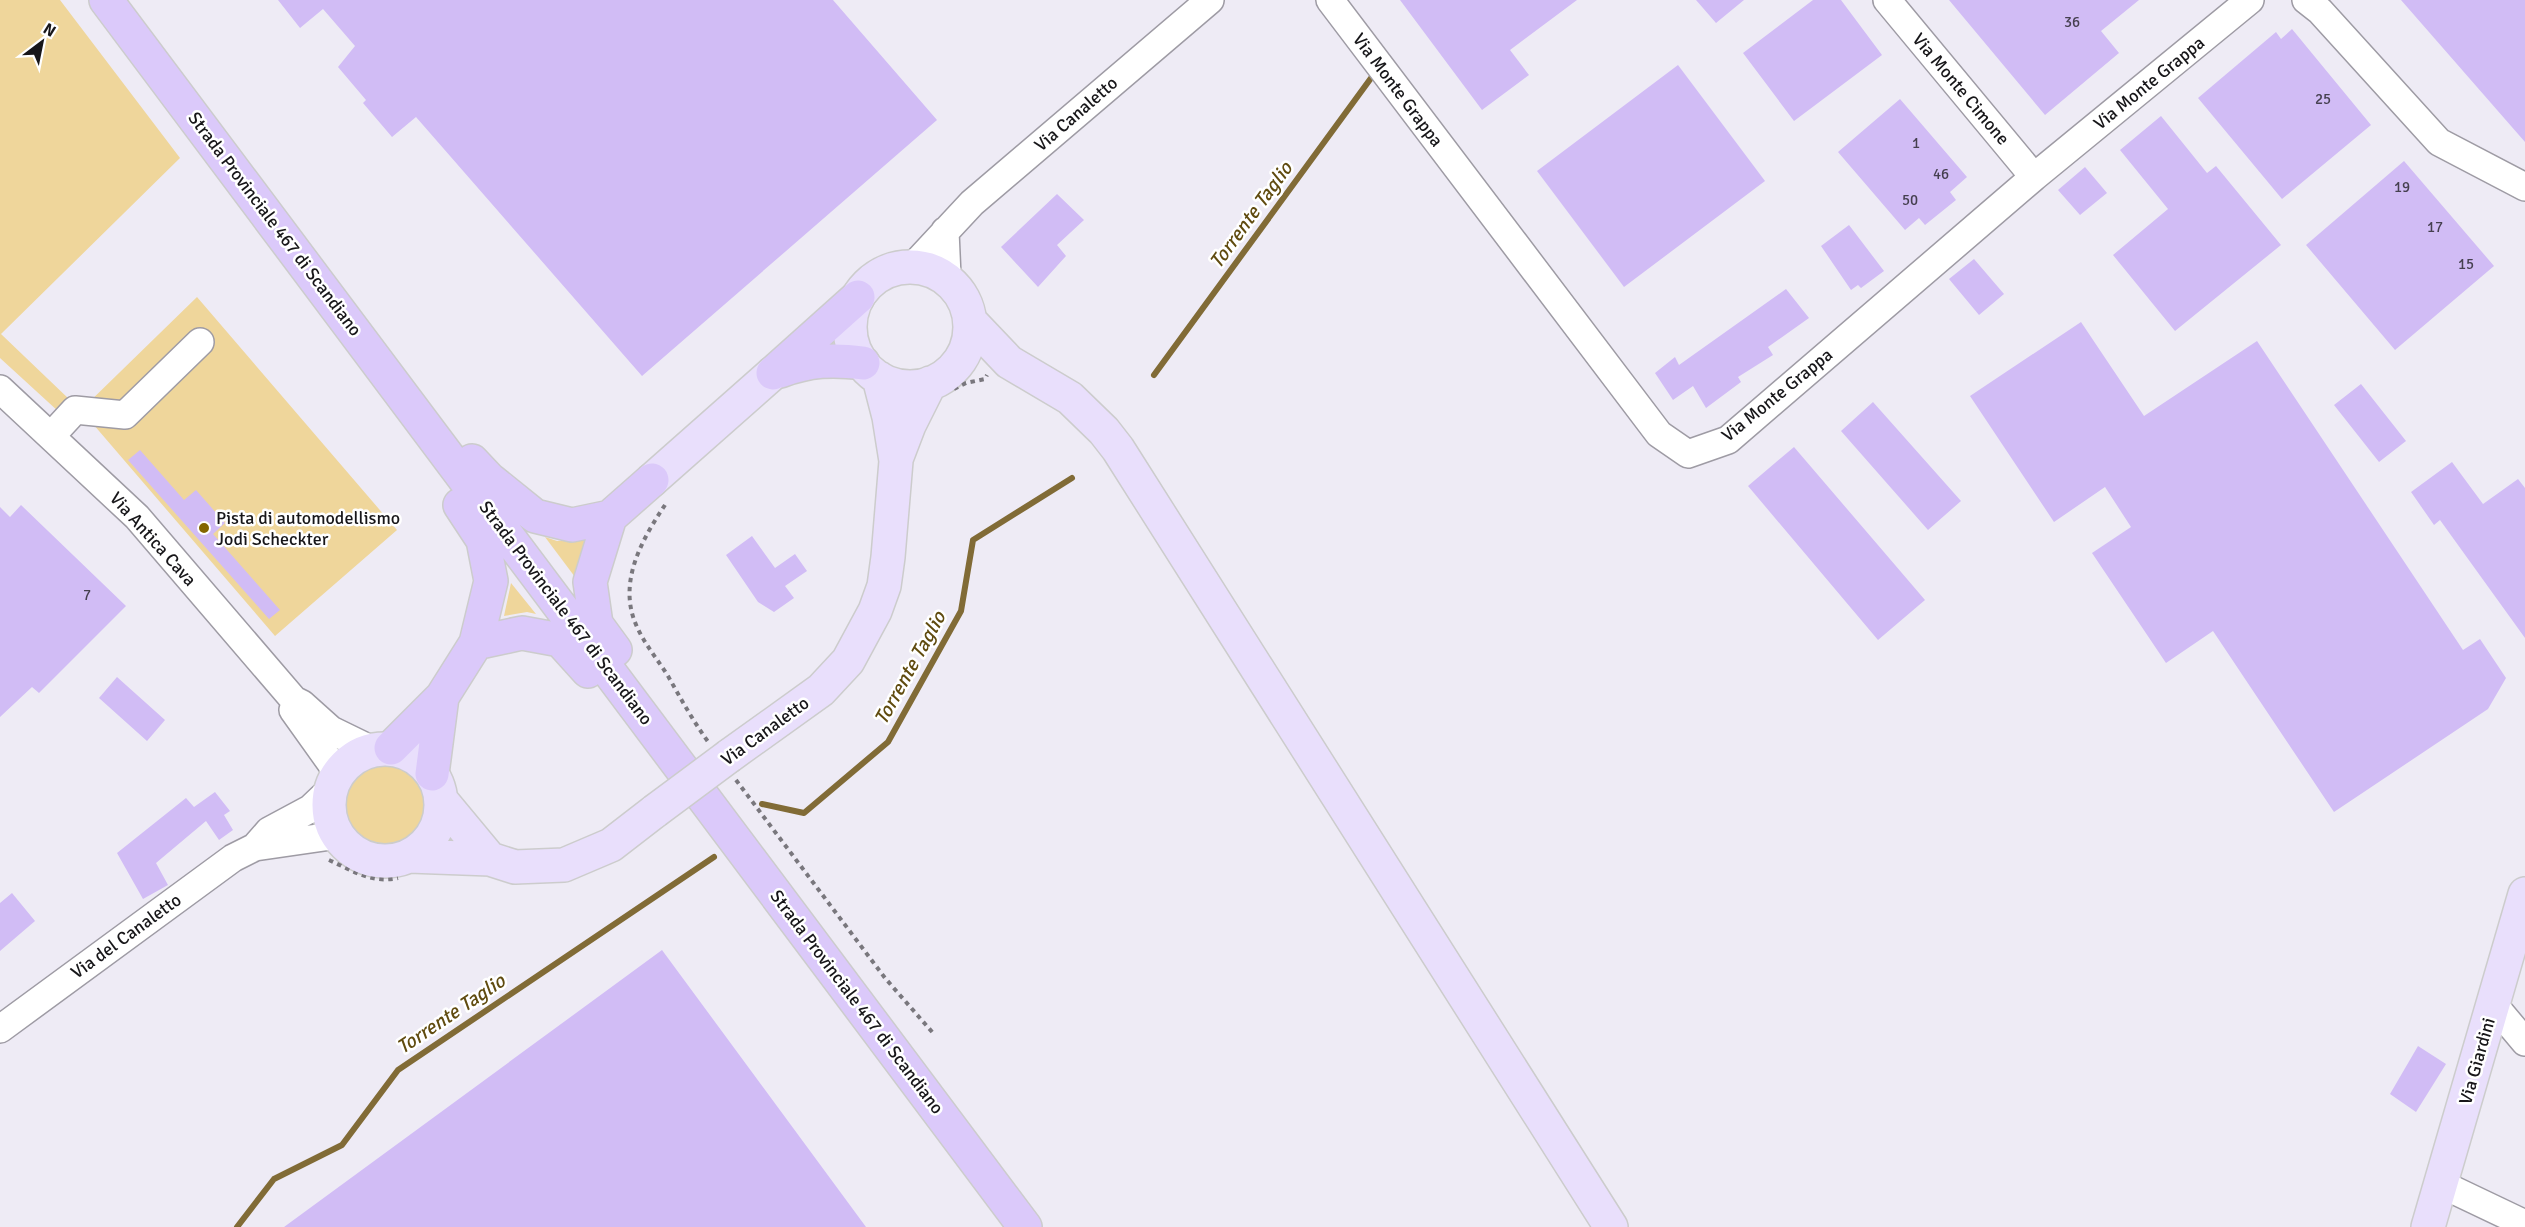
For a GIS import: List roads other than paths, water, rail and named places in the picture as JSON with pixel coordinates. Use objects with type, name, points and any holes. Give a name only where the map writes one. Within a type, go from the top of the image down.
[{"type":"highway","name":"Strada Provinciale 467 di Scandiano","points":[[106,0],[1025,1227]]},
{"type":"highway","points":[[773,373],[858,297]]},
{"type":"highway","points":[[350,324],[489,479],[536,516],[572,525],[610,517],[652,480]]},
{"type":"highway","points":[[350,324],[411,433],[483,540],[491,581],[476,644],[442,697],[381,749]]},
{"type":"highway","points":[[773,373],[805,362],[830,359],[871,370]]},
{"type":"highway","points":[[610,517],[590,582],[596,624],[668,722],[729,831]]},
{"type":"highway","points":[[476,644],[522,633],[560,640],[729,831]]},
{"type":"highway","points":[[437,787],[442,697]]},
{"type":"main road","points":[[1009,362],[943,375],[909,387],[871,370],[856,353],[850,331],[858,297],[874,280],[895,269],[919,268],[941,276],[1009,362],[1070,398],[1104,430],[1118,448],[1611,1227]]},
{"type":"main road","points":[[943,375],[967,345],[964,307]]},
{"type":"main road","name":"Via Canaletto","points":[[871,370],[896,461]]},
{"type":"main road","points":[[652,480],[773,373]]},
{"type":"main road","name":"Via Canaletto","points":[[409,856],[490,859],[515,867],[564,865],[611,845],[821,690],[848,661],[875,611],[884,586],[896,461],[909,425],[943,375]]},
{"type":"main road","points":[[437,787],[441,811],[434,833],[409,856],[386,861],[364,857],[345,844],[338,835],[329,813],[334,782],[352,758],[381,749],[419,759],[490,859]]},
{"type":"main road","name":"Via Giardini","points":[[2428,1227],[2525,894]]},
{"type":"street","name":"Via Canaletto","points":[[907,267],[918,261],[972,203],[1210,0]]},
{"type":"street","name":"Via Monte Grappa","points":[[1330,0],[1659,434],[1688,454],[1728,440],[2034,177],[2250,0]]},
{"type":"street","name":"Via Monte Cimone","points":[[1887,0],[2034,177]]},
{"type":"street","points":[[2306,0],[2320,11],[2439,142],[2525,187]]},
{"type":"street","points":[[945,231],[947,276],[964,307]]},
{"type":"street","points":[[51,436],[75,410],[125,415],[200,342]]},
{"type":"street","name":"Via Antica Cava","points":[[0,388],[137,517],[294,700],[302,704],[331,730],[381,749]]},
{"type":"street","name":"Via Antica Cava","points":[[294,700],[292,710],[334,782]]},
{"type":"street","points":[[255,847],[269,831],[310,809],[334,782]]},
{"type":"street","points":[[255,847],[338,835]]},
{"type":"street","name":"Via del Canaletto","points":[[0,1029],[233,858],[255,847]]},
{"type":"street","points":[[2493,1004],[2525,1042]]},
{"type":"street","points":[[2441,1184],[2525,1224]]},
{"type":"waterway","name":"Torrente Taglio","points":[[1154,375],[1374,74]]},
{"type":"waterway","name":"Torrente Taglio","points":[[762,804],[804,813],[888,742],[961,611],[973,540],[1072,478]]},
{"type":"waterway","name":"Torrente Taglio","points":[[237,1227],[274,1179],[342,1145],[398,1070],[714,857]]},
{"type":"place","name":"Pista di automodellismo Jodi Scheckter","points":[[204,528]]}]
